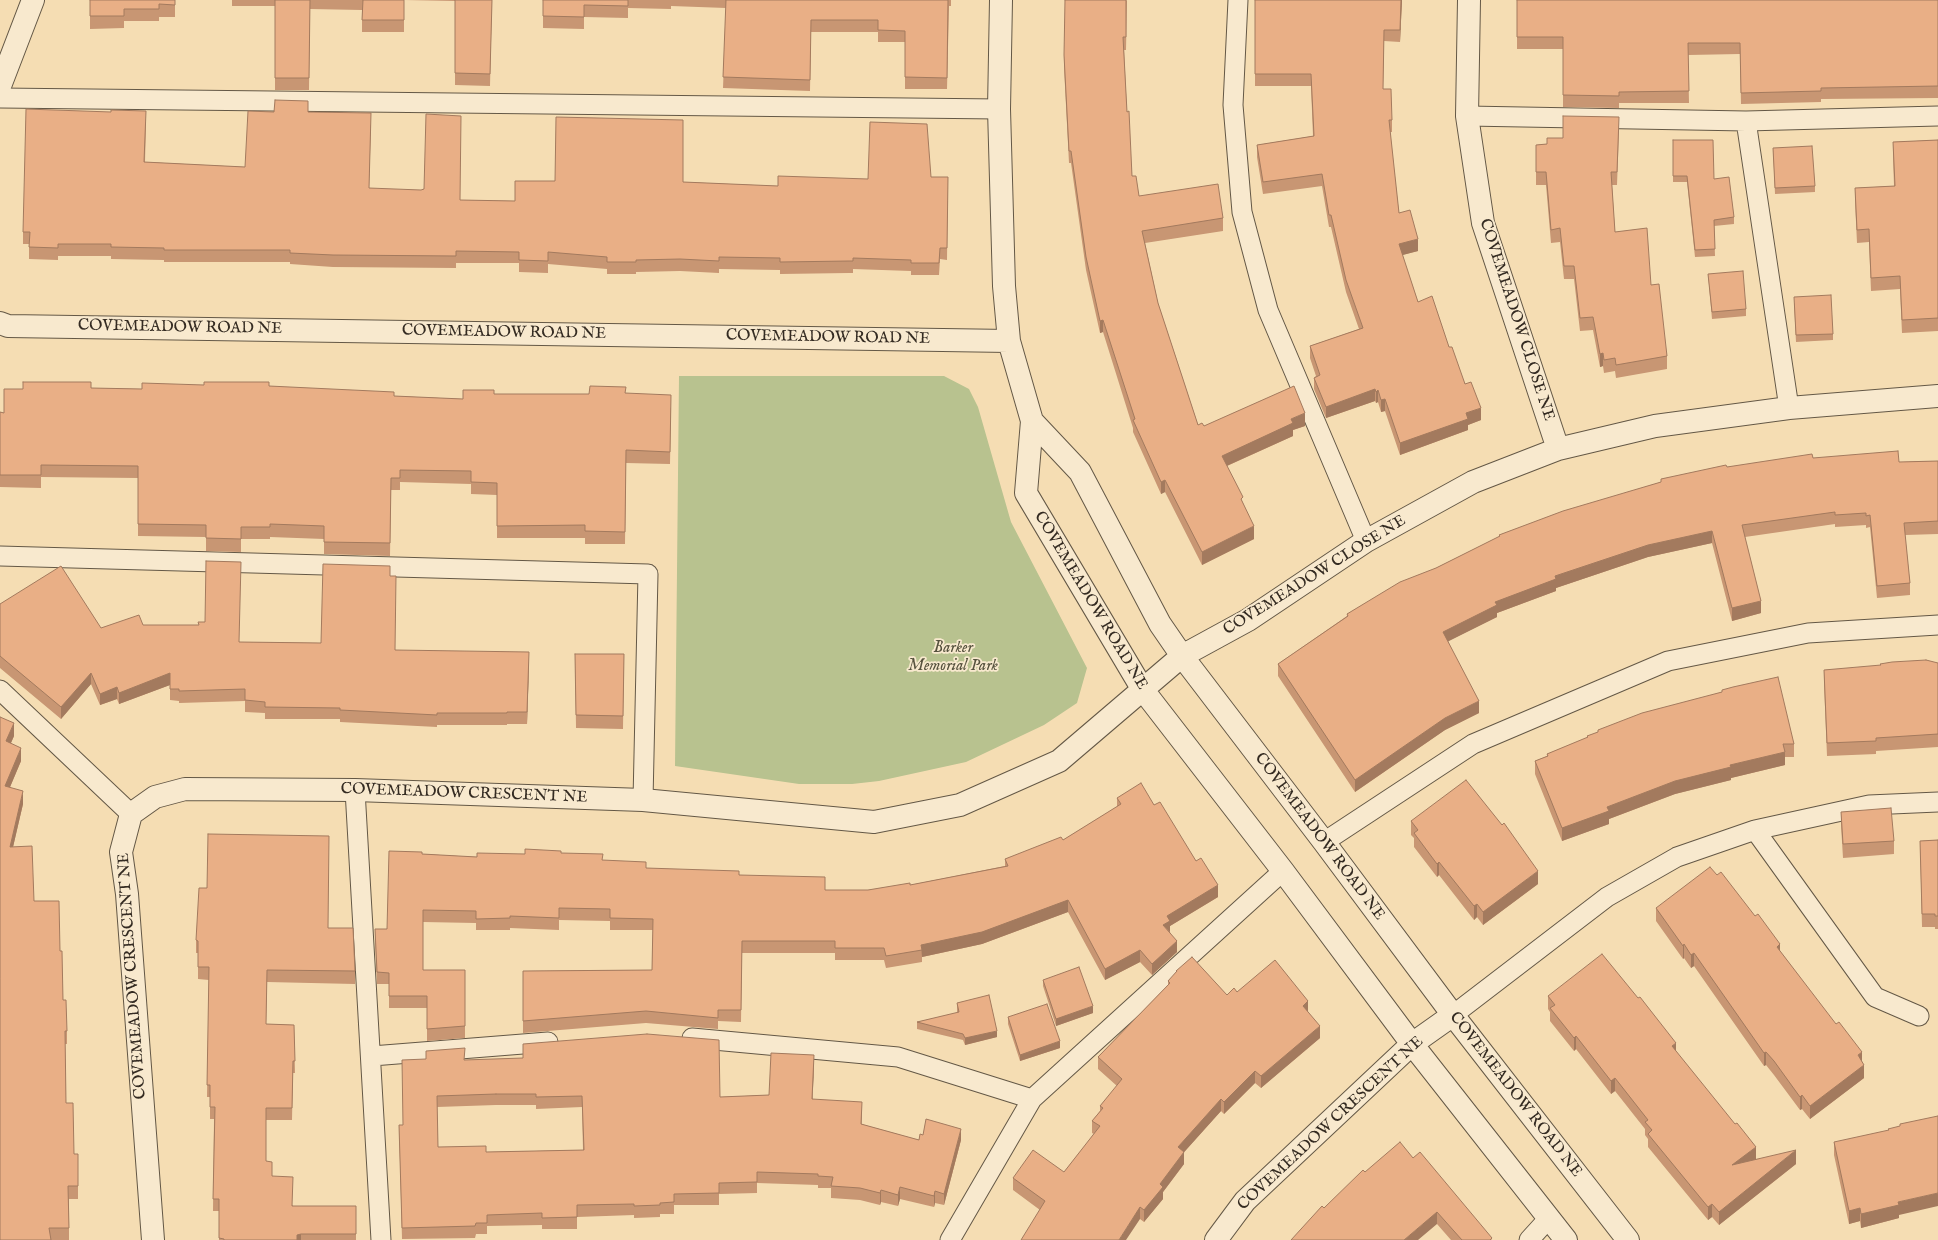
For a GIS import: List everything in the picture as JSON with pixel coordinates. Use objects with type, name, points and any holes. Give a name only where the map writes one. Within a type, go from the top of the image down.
[{"type":"street","points":[[0,86],[33,0]]},
{"type":"street","name":"COVEMEADOW ROAD NE","points":[[1002,0],[999,109],[1004,286],[1009,341],[1032,421],[1026,493],[1143,690],[1283,871],[1412,1044],[1566,1240]]},
{"type":"street","name":"COVEMEADOW CLOSE NE","points":[[1470,0],[1467,116],[1483,223],[1558,449]]},
{"type":"street","name":"COVEMEADOW ROAD NE","points":[[0,323],[8,326],[1009,341]]},
{"type":"street","name":"COVEMEADOW CLOSE NE","points":[[1182,656],[1248,620],[1366,541],[1473,482],[1558,449],[1654,426],[1789,408],[1938,396]]},
{"type":"street","name":"COVEMEADOW ROAD NE","points":[[1032,421],[1080,472],[1160,624],[1182,656],[1324,842],[1453,1015],[1628,1240]]},
{"type":"street","name":"COVEMEADOW CRESCENT NE","points":[[153,1240],[127,894],[121,852],[131,814],[155,797],[185,789],[355,790],[643,800],[874,822],[960,805],[1059,761],[1182,656]]},
{"type":"street","name":"COVEMEADOW CRESCENT NE","points":[[1216,1240],[1245,1202],[1412,1044],[1453,1015]]},
{"type":"lane","points":[[1238,0],[1233,105],[1242,212],[1268,310],[1366,541]]},
{"type":"lane","points":[[0,98],[999,109]]},
{"type":"lane","points":[[1467,116],[1746,121],[1938,116]]},
{"type":"lane","points":[[1746,121],[1789,408]]},
{"type":"lane","points":[[0,556],[648,574],[643,800]]},
{"type":"lane","points":[[1324,842],[1473,744],[1668,662],[1808,633],[1938,625]]},
{"type":"lane","points":[[0,690],[131,814]]},
{"type":"lane","points":[[355,790],[372,1056],[381,1240]]},
{"type":"lane","points":[[1453,1015],[1607,897],[1677,858],[1755,830],[1869,805],[1938,802]]},
{"type":"lane","points":[[1755,830],[1875,997],[1919,1016]]},
{"type":"lane","points":[[950,1240],[1032,1099],[1283,871]]},
{"type":"lane","points":[[671,1036],[898,1057],[1032,1099]]},
{"type":"lane","points":[[372,1056],[568,1040]]},
{"type":"lane","points":[[1529,1240],[1549,1218]]},
{"type":"green space","name":"Barker Memorial Park","points":[[679,376],[944,376],[969,389],[978,407],[1011,522],[1087,668],[1077,703],[1044,725],[966,762],[879,781],[852,784],[799,784],[675,766]]},
{"type":"building","points":[[90,0],[175,0],[175,5],[159,4],[159,9],[124,9],[124,16],[90,16]]},
{"type":"building","points":[[275,0],[310,0],[309,78],[275,78]]},
{"type":"building","points":[[363,0],[404,0],[404,20],[362,20]]},
{"type":"building","points":[[455,0],[492,0],[490,74],[455,73]]},
{"type":"building","points":[[543,0],[628,0],[628,6],[584,5],[584,17],[543,16]]},
{"type":"building","points":[[726,0],[948,0],[947,78],[905,77],[905,31],[878,30],[878,20],[811,20],[810,80],[723,77]]},
{"type":"building","points":[[1065,0],[1126,0],[1126,37],[1123,37],[1127,112],[1129,111],[1132,176],[1136,176],[1139,196],[1218,184],[1223,218],[1142,231],[1158,303],[1198,425],[1202,423],[1204,426],[1294,386],[1305,413],[1291,419],[1293,423],[1222,456],[1243,497],[1241,499],[1254,526],[1202,552],[1165,480],[1161,482],[1133,420],[1135,419],[1103,320],[1100,321],[1086,257],[1071,151],[1069,151],[1064,55]]},
{"type":"building","points":[[1255,0],[1401,0],[1400,30],[1384,30],[1383,89],[1391,89],[1392,120],[1389,120],[1399,213],[1410,210],[1418,239],[1399,244],[1418,302],[1432,296],[1449,347],[1452,347],[1465,384],[1471,382],[1481,408],[1466,413],[1468,419],[1400,443],[1385,399],[1381,400],[1378,390],[1376,392],[1375,389],[1326,407],[1314,378],[1320,375],[1310,346],[1363,328],[1346,280],[1331,215],[1329,215],[1322,174],[1263,182],[1257,145],[1314,136],[1311,74],[1255,74]]},
{"type":"building","points":[[1517,0],[1938,0],[1938,86],[1821,88],[1821,91],[1741,93],[1740,43],[1688,43],[1689,91],[1619,92],[1619,96],[1563,95],[1563,37],[1517,37]]},
{"type":"building","points":[[275,100],[308,101],[308,112],[371,113],[369,188],[424,189],[426,114],[461,116],[460,200],[515,201],[515,181],[555,181],[556,117],[683,120],[683,182],[778,186],[778,176],[868,179],[870,122],[927,124],[931,177],[948,177],[947,248],[940,248],[939,263],[911,263],[911,260],[853,258],[853,261],[780,262],[780,258],[719,257],[719,261],[680,259],[607,262],[607,257],[548,252],[548,261],[519,260],[519,252],[456,251],[456,256],[333,255],[290,253],[290,250],[164,250],[164,248],[111,247],[111,244],[58,244],[58,248],[29,247],[30,232],[23,232],[26,109],[111,112],[111,110],[146,111],[144,162],[245,167],[248,111],[274,112]]},
{"type":"building","points":[[1563,116],[1619,117],[1617,172],[1611,172],[1615,232],[1647,228],[1651,285],[1659,284],[1667,356],[1616,365],[1615,358],[1604,360],[1603,353],[1600,354],[1593,317],[1580,318],[1574,266],[1564,266],[1560,228],[1551,230],[1546,172],[1536,172],[1536,145],[1547,144],[1547,138],[1563,138]]},
{"type":"building","points":[[1673,140],[1713,140],[1714,179],[1729,177],[1734,217],[1714,220],[1715,249],[1695,250],[1687,176],[1673,176]]},
{"type":"building","points":[[1938,140],[1938,318],[1902,320],[1900,276],[1871,278],[1869,229],[1857,230],[1855,188],[1895,186],[1893,142]]},
{"type":"building","points":[[1812,146],[1815,186],[1775,188],[1773,148]]},
{"type":"building","points":[[1743,271],[1746,309],[1712,312],[1708,274]]},
{"type":"building","points":[[1831,295],[1833,334],[1796,335],[1794,297]]},
{"type":"building","points":[[23,382],[91,382],[91,388],[142,389],[142,383],[204,385],[204,382],[269,382],[269,386],[394,392],[394,396],[463,399],[463,390],[494,390],[494,394],[589,394],[590,386],[626,387],[625,393],[671,395],[670,452],[626,450],[625,532],[585,531],[585,525],[497,526],[497,483],[471,482],[471,471],[400,470],[400,478],[391,478],[390,543],[324,542],[324,526],[270,524],[270,527],[241,527],[241,539],[206,538],[206,525],[138,524],[138,466],[41,465],[41,475],[0,475],[0,412],[4,413],[4,389],[23,389]]},
{"type":"building","points":[[1898,451],[1899,462],[1938,461],[1938,521],[1904,523],[1910,583],[1877,586],[1870,515],[1866,516],[1866,513],[1835,515],[1835,512],[1742,525],[1761,601],[1732,608],[1712,531],[1648,545],[1555,576],[1556,579],[1495,602],[1497,605],[1443,632],[1479,701],[1445,718],[1355,780],[1278,664],[1348,616],[1347,614],[1400,582],[1436,568],[1500,536],[1499,535],[1563,511],[1661,482],[1661,479],[1726,465],[1727,467],[1812,454],[1813,458]]},
{"type":"building","points":[[206,561],[241,562],[239,642],[321,643],[323,564],[390,566],[390,576],[396,576],[395,650],[529,652],[527,712],[437,713],[437,715],[340,710],[340,708],[265,707],[265,702],[245,700],[245,689],[179,691],[179,689],[170,689],[170,673],[119,693],[117,687],[100,694],[91,673],[61,707],[0,656],[0,604],[61,566],[101,628],[139,615],[143,625],[199,625],[198,622],[205,622]]},
{"type":"building","points":[[575,654],[624,654],[623,716],[576,715]]},
{"type":"building","points":[[1926,660],[1938,663],[1938,734],[1876,738],[1876,741],[1827,743],[1824,670],[1881,665],[1880,664],[1892,662]]},
{"type":"building","points":[[1778,677],[1794,744],[1783,744],[1785,752],[1730,765],[1731,767],[1675,781],[1607,807],[1609,811],[1562,828],[1535,761],[1548,756],[1547,754],[1588,737],[1587,736],[1598,732],[1598,730],[1642,713],[1722,692],[1722,690],[1733,687]]},
{"type":"building","points":[[0,717],[14,723],[6,741],[21,748],[5,786],[23,791],[10,847],[32,846],[34,901],[59,901],[63,1000],[66,1000],[66,1103],[73,1103],[74,1154],[78,1154],[78,1186],[68,1186],[69,1228],[49,1228],[51,1240],[0,1240]]},
{"type":"building","points":[[1466,780],[1502,825],[1504,823],[1538,871],[1483,912],[1477,904],[1474,906],[1439,862],[1437,864],[1414,833],[1418,830],[1411,821]]},
{"type":"building","points":[[1141,783],[1154,805],[1160,802],[1196,861],[1201,858],[1218,885],[1167,916],[1170,921],[1163,925],[1177,941],[1152,964],[1140,950],[1105,969],[1068,900],[982,932],[921,945],[922,950],[886,956],[884,948],[835,948],[835,941],[742,941],[741,1010],[718,1010],[718,1018],[646,1011],[523,1021],[523,971],[652,970],[653,919],[610,918],[610,909],[559,908],[559,918],[510,916],[510,918],[476,919],[476,911],[423,910],[423,970],[465,970],[465,1026],[427,1029],[427,996],[389,996],[389,973],[377,972],[375,929],[387,929],[389,851],[422,852],[422,854],[477,857],[477,853],[525,854],[525,849],[561,851],[561,853],[603,854],[602,860],[646,862],[646,868],[739,871],[739,875],[825,877],[825,890],[868,890],[910,883],[910,885],[1008,866],[1005,859],[1061,837],[1063,840],[1121,804],[1117,798]]},
{"type":"building","points":[[1891,808],[1894,841],[1843,844],[1841,812]]},
{"type":"building","points":[[208,834],[329,836],[328,928],[353,928],[355,971],[267,970],[266,1024],[294,1025],[295,1061],[293,1061],[292,1108],[266,1108],[266,1161],[272,1162],[272,1176],[293,1177],[292,1206],[356,1206],[356,1234],[301,1234],[297,1235],[297,1240],[224,1240],[219,1238],[219,1199],[213,1199],[215,1107],[210,1107],[210,1085],[207,1085],[209,967],[198,967],[198,941],[196,940],[199,888],[207,888]]},
{"type":"building","points":[[1938,840],[1938,916],[1935,916],[1935,914],[1922,914],[1920,841]]},
{"type":"building","points":[[1710,867],[1717,875],[1721,872],[1755,916],[1758,914],[1780,944],[1777,947],[1836,1024],[1839,1022],[1862,1052],[1858,1055],[1864,1065],[1810,1106],[1802,1095],[1800,1097],[1774,1061],[1766,1052],[1764,1053],[1694,953],[1691,955],[1684,944],[1683,946],[1656,908]]},
{"type":"building","points":[[1602,954],[1638,998],[1640,997],[1676,1043],[1672,1046],[1735,1124],[1737,1123],[1756,1147],[1732,1165],[1796,1150],[1719,1212],[1712,1204],[1708,1207],[1648,1134],[1652,1130],[1645,1122],[1648,1120],[1615,1078],[1611,1081],[1576,1036],[1574,1038],[1550,1008],[1555,1005],[1548,996]]},
{"type":"building","points":[[1192,957],[1227,995],[1234,988],[1237,992],[1275,960],[1308,1001],[1303,1006],[1320,1026],[1261,1076],[1255,1071],[1224,1102],[1221,1099],[1178,1147],[1184,1152],[1160,1184],[1163,1187],[1144,1210],[1140,1207],[1119,1240],[1021,1240],[1045,1201],[1013,1178],[1033,1150],[1064,1172],[1100,1126],[1092,1121],[1103,1108],[1100,1106],[1122,1079],[1098,1057],[1170,983],[1168,981],[1176,971]]},
{"type":"building","points":[[1079,967],[1093,1006],[1056,1019],[1043,980]]},
{"type":"building","points":[[989,995],[997,1031],[965,1038],[963,1034],[917,1022],[959,1012],[957,1003]]},
{"type":"building","points":[[1047,1004],[1060,1041],[1020,1055],[1008,1017]]},
{"type":"building","points":[[647,1034],[719,1040],[720,1097],[769,1095],[771,1053],[814,1055],[812,1099],[862,1102],[861,1124],[919,1140],[920,1134],[923,1135],[926,1119],[961,1129],[944,1194],[935,1191],[934,1196],[900,1187],[898,1195],[881,1190],[880,1193],[860,1188],[831,1186],[833,1177],[818,1176],[818,1174],[757,1172],[757,1182],[719,1183],[719,1193],[674,1194],[674,1202],[660,1203],[660,1205],[577,1205],[577,1217],[542,1218],[542,1213],[487,1215],[487,1223],[476,1223],[475,1226],[402,1228],[399,1125],[403,1125],[402,1060],[426,1059],[426,1051],[465,1048],[464,1060],[523,1058],[523,1044]],"holes":[[[536,1094],[536,1097],[582,1096],[584,1150],[486,1152],[486,1146],[438,1147],[437,1096]]]},
{"type":"building","points":[[1938,1116],[1938,1193],[1898,1202],[1899,1205],[1861,1214],[1860,1208],[1849,1211],[1834,1142],[1889,1130],[1888,1129],[1900,1126],[1900,1124]]},
{"type":"building","points":[[1400,1142],[1413,1158],[1420,1152],[1492,1238],[1490,1240],[1462,1240],[1437,1212],[1404,1240],[1291,1240],[1322,1206],[1324,1208],[1363,1170],[1365,1172]]}]
